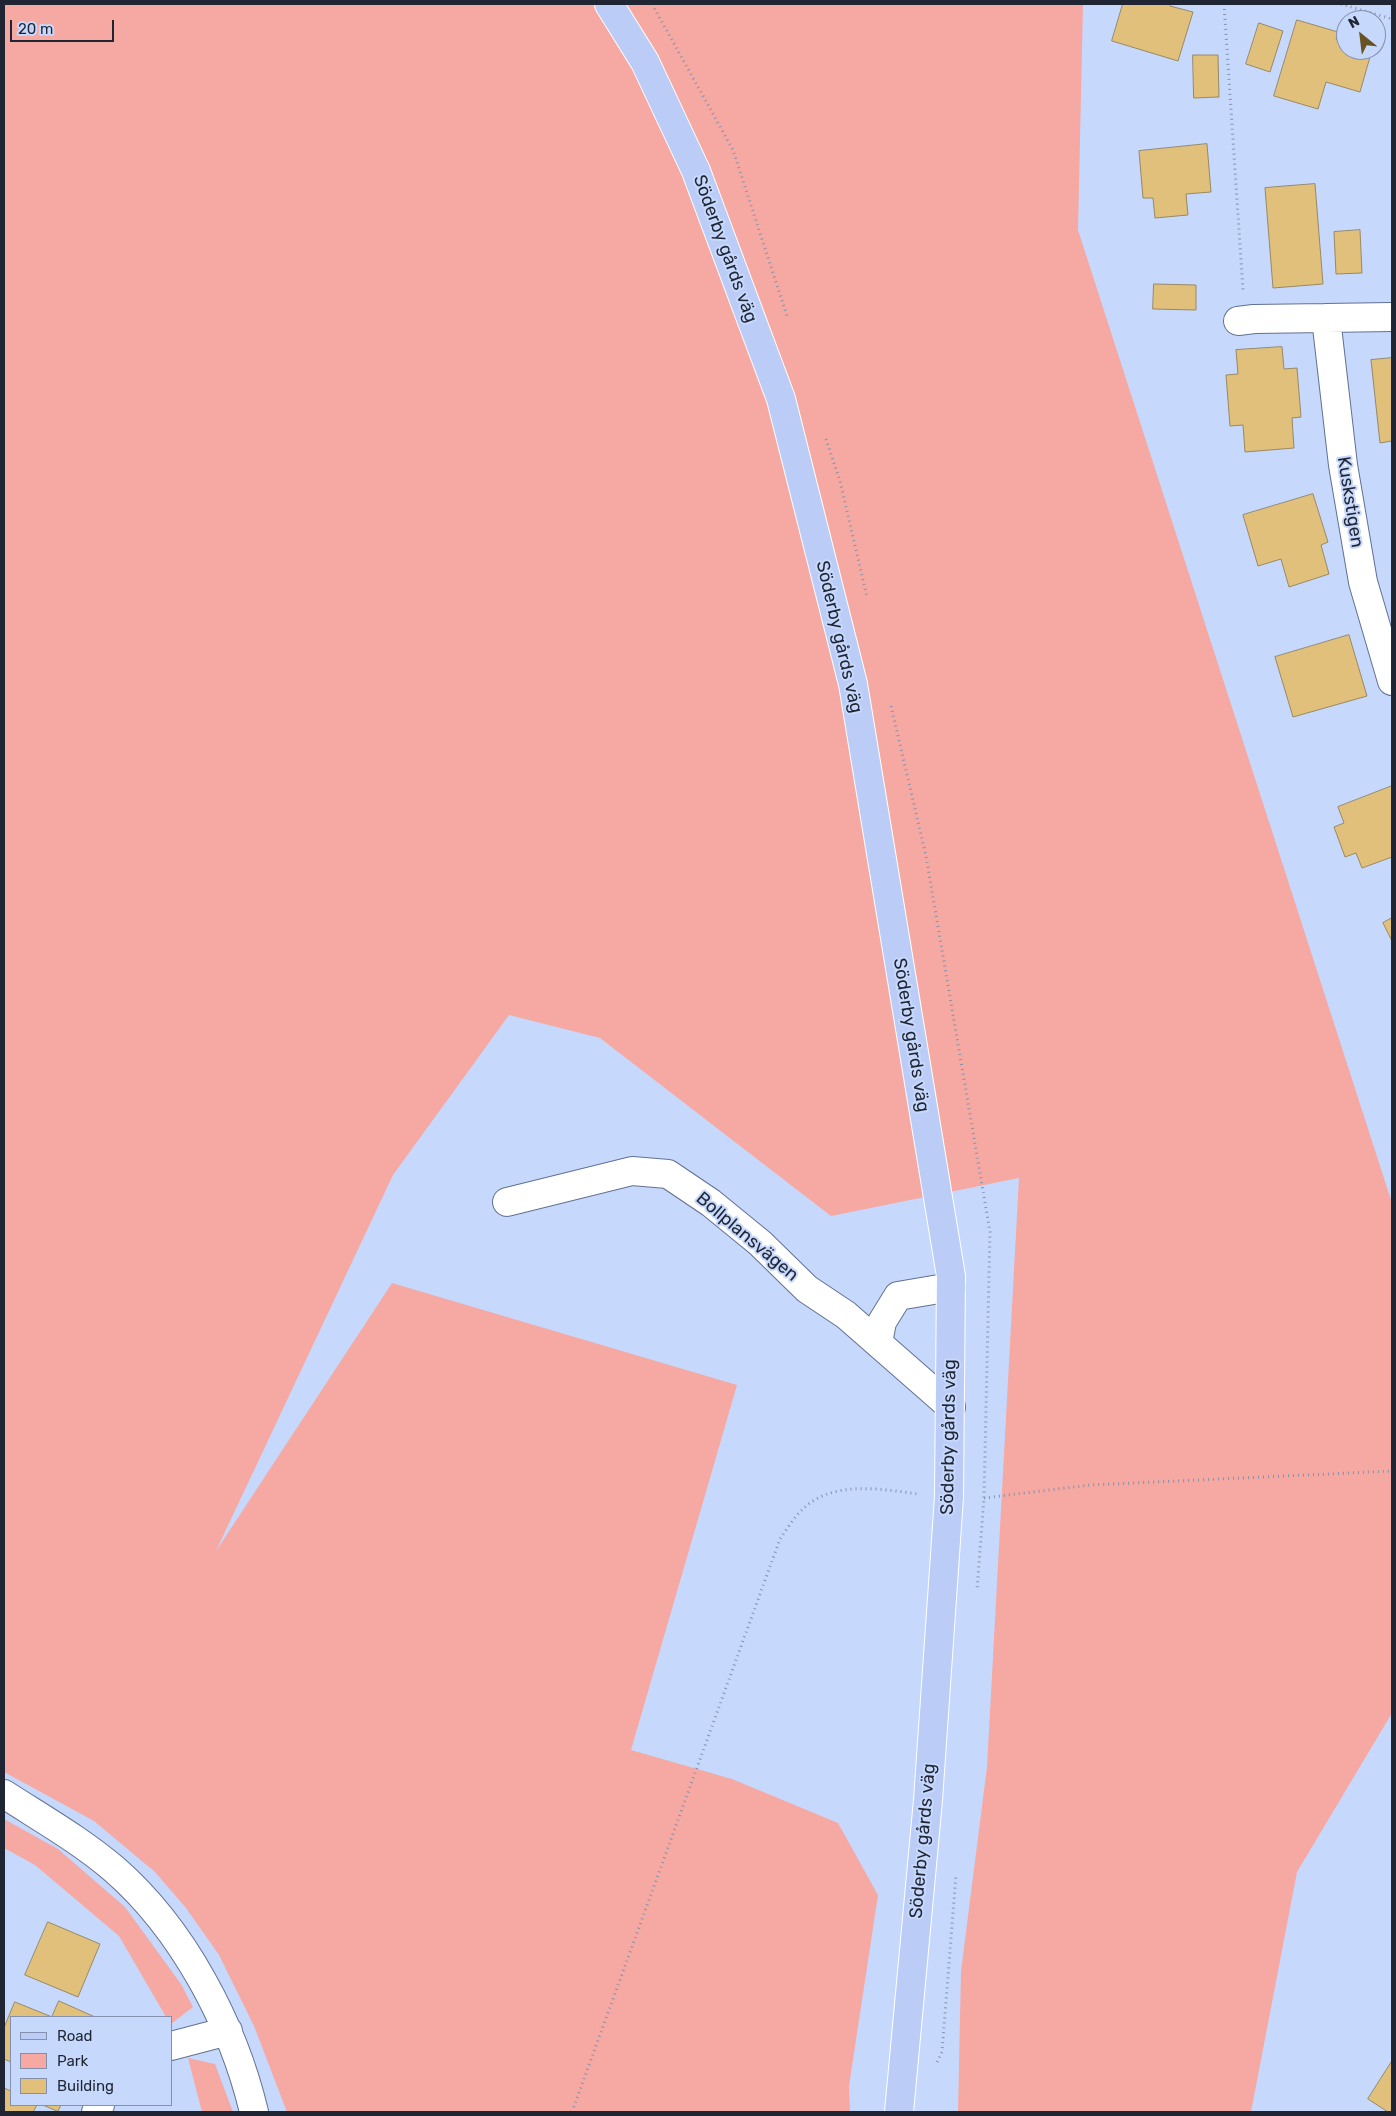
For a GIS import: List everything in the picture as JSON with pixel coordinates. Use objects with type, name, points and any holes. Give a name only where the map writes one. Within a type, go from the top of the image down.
[{"type":"main road","name":"Söderby gårds väg","points":[[609,4],[645,62],[696,171],[781,398],[852,684],[951,1276],[949,1497],[928,1800],[899,2112]]},
{"type":"street","points":[[1246,320],[1392,317]]},
{"type":"street","name":"Kuskstigen","points":[[1326,318],[1343,464],[1363,582],[1392,681]]},
{"type":"street","name":"Bollplansvägen","points":[[507,1202],[632,1171],[668,1174],[711,1203],[760,1243],[807,1288],[846,1315],[951,1407]]},
{"type":"street","points":[[878,1343],[882,1322],[898,1296],[951,1287]]},
{"type":"street","points":[[4,1794],[67,1835],[114,1869],[154,1910],[196,1969],[228,2031],[254,2112]]},
{"type":"street","points":[[172,2046],[228,2031]]},
{"type":"path","points":[[1224,4],[1246,320]]},
{"type":"path","points":[[1341,4],[1392,19]]},
{"type":"path","points":[[572,2112],[780,1539],[804,1508],[830,1492],[875,1489],[949,1497],[984,1498],[1090,1485],[1392,1471]]},
{"type":"green space","points":[[4,4],[1083,4],[1078,230],[1392,1203],[1392,1713],[1297,1872],[1251,2112],[958,2112],[961,1971],[987,1767],[1019,1178],[831,1216],[600,1038],[509,1015],[393,1175],[216,1551],[392,1283],[737,1385],[631,1750],[732,1779],[838,1823],[878,1895],[849,2086],[850,2112],[287,2112],[254,2026],[219,1955],[186,1908],[155,1872],[94,1821],[4,1772]]},
{"type":"green space","points":[[4,1819],[58,1849],[125,1907],[181,1984],[193,2007],[172,2023],[172,2016],[165,2016],[119,1936],[35,1865],[4,1848]]},
{"type":"green space","points":[[188,2058],[215,2064],[233,2112],[202,2112]]},
{"type":"building","points":[[1123,4],[1170,4],[1170,6],[1193,12],[1178,61],[1112,41]]},
{"type":"building","points":[[1297,20],[1336,31],[1336,60],[1369,60],[1360,92],[1326,82],[1318,109],[1274,96]]},
{"type":"building","points":[[1259,23],[1283,31],[1270,72],[1246,64]]},
{"type":"building","points":[[1193,55],[1218,55],[1219,97],[1194,98]]},
{"type":"building","points":[[1207,144],[1211,192],[1186,194],[1188,215],[1155,218],[1153,198],[1143,198],[1139,151]]},
{"type":"building","points":[[1315,184],[1323,284],[1273,288],[1265,188]]},
{"type":"building","points":[[1360,230],[1362,273],[1336,274],[1334,232]]},
{"type":"building","points":[[1154,284],[1196,285],[1196,310],[1153,309]]},
{"type":"building","points":[[1282,347],[1284,369],[1297,368],[1301,417],[1292,418],[1294,448],[1245,452],[1243,425],[1230,426],[1226,375],[1238,374],[1236,350]]},
{"type":"building","points":[[1392,358],[1392,441],[1380,443],[1371,360]]},
{"type":"building","points":[[1313,494],[1328,542],[1321,545],[1329,574],[1289,587],[1281,559],[1258,566],[1243,515]]},
{"type":"building","points":[[1349,635],[1367,696],[1293,717],[1275,657]]},
{"type":"building","points":[[1392,786],[1392,857],[1362,868],[1356,853],[1345,857],[1334,827],[1344,823],[1338,807]]},
{"type":"building","points":[[1392,918],[1392,941],[1383,923]]},
{"type":"building","points":[[48,1922],[100,1944],[78,1997],[25,1975]]},
{"type":"building","points":[[59,2001],[93,2016],[52,2016]]},
{"type":"building","points":[[15,2002],[50,2016],[10,2016],[10,2062],[4,2059],[4,2028]]},
{"type":"building","points":[[1392,2061],[1392,2112],[1388,2112],[1368,2099]]},
{"type":"building","points":[[4,2088],[10,2091],[10,2106],[36,2106],[33,2112],[4,2112]]},
{"type":"building","points":[[46,2106],[60,2106],[58,2111]]}]
